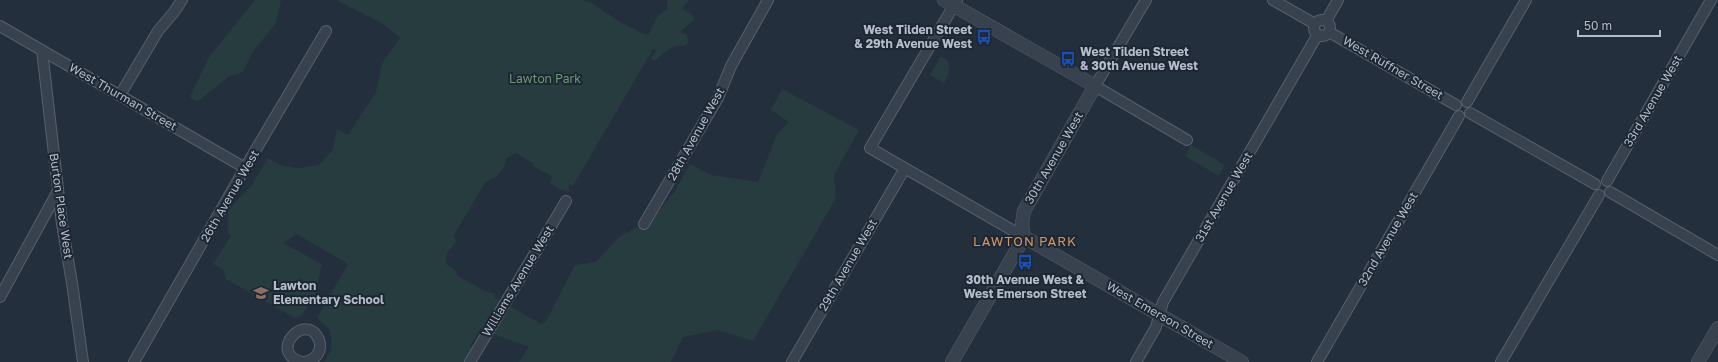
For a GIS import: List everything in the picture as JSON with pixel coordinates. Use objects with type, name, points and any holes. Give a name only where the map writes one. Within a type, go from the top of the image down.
[{"type":"street","points":[[120,95],[158,31],[182,0]]},
{"type":"street","name":"28th Avenue West","points":[[644,224],[718,98],[731,66],[768,0]]},
{"type":"street","name":"30th Avenue West","points":[[1024,237],[1022,224],[1024,211],[1146,0]]},
{"type":"street","points":[[1273,0],[1315,24]]},
{"type":"street","points":[[1326,21],[1338,0]]},
{"type":"street","points":[[1467,102],[1526,0]]},
{"type":"street","name":"33rd Avenue West","points":[[1607,181],[1711,0]]},
{"type":"street","points":[[952,2],[1186,140]]},
{"type":"street","name":"West Emerson Street","points":[[952,2],[870,148],[1242,362]]},
{"type":"street","points":[[1320,20],[1326,21],[1330,26],[1329,32],[1324,36],[1318,34],[1315,31],[1315,24],[1320,20]]},
{"type":"street","name":"West Thurman Street","points":[[0,26],[245,168]]},
{"type":"street","name":"26th Avenue West","points":[[134,362],[245,168],[326,31]]},
{"type":"street","name":"West Ruffner Street","points":[[1329,32],[1456,105]]},
{"type":"street","name":"31st Avenue West","points":[[1136,362],[1156,327],[1163,302],[1318,34]]},
{"type":"street","name":"Burton Place West","points":[[42,50],[58,191],[83,362]]},
{"type":"street","points":[[1461,101],[1467,102],[1471,107],[1470,113],[1466,116],[1459,116],[1455,110],[1456,105],[1461,101]]},
{"type":"street","points":[[1470,113],[1595,184]]},
{"type":"street","name":"32nd Avenue West","points":[[1318,362],[1459,116]]},
{"type":"street","name":"29th Avenue West","points":[[792,362],[905,168]]},
{"type":"street","points":[[1600,180],[1607,181],[1611,186],[1610,192],[1605,196],[1599,196],[1595,192],[1595,184],[1600,180]]},
{"type":"street","points":[[0,297],[58,191]]},
{"type":"street","points":[[1610,192],[1718,255]]},
{"type":"street","points":[[1501,362],[1599,196]]},
{"type":"street","name":"Williams Avenue West","points":[[470,362],[566,201]]},
{"type":"street","points":[[952,362],[1024,237]]},
{"type":"street","points":[[1698,362],[1718,328]]},
{"type":"green space","points":[[255,0],[281,0],[276,23],[252,53],[243,72],[228,77],[197,102],[190,97],[209,57]]},
{"type":"green space","name":"Lawton Park","points":[[337,0],[583,0],[594,4],[627,26],[648,35],[657,17],[667,9],[667,0],[689,0],[682,9],[691,13],[695,20],[680,32],[686,34],[689,42],[685,46],[675,46],[671,48],[654,61],[651,59],[656,50],[653,49],[573,186],[569,184],[569,192],[561,190],[550,183],[552,176],[534,167],[534,164],[516,153],[507,158],[502,170],[497,176],[486,181],[454,235],[456,242],[447,253],[446,264],[454,269],[458,276],[485,291],[496,294],[494,297],[541,324],[546,321],[575,265],[596,262],[619,237],[653,219],[675,191],[690,164],[711,175],[758,182],[777,134],[789,122],[771,110],[782,89],[859,130],[834,175],[836,198],[753,341],[718,330],[683,337],[671,362],[519,362],[529,347],[481,328],[470,346],[472,348],[464,362],[324,362],[332,349],[330,330],[317,318],[348,264],[297,234],[283,243],[322,264],[315,295],[302,315],[295,318],[226,279],[223,269],[213,264],[231,236],[228,234],[228,210],[251,186],[268,158],[283,166],[299,168],[319,165],[333,149],[337,129],[348,135],[376,92],[382,63],[400,38],[393,31],[378,21]]},
{"type":"green space","points":[[941,56],[948,61],[949,73],[944,83],[930,75]]},
{"type":"green space","points":[[1191,145],[1225,165],[1219,176],[1185,156]]},
{"type":"place","name":"West Tilden Street & 29th Avenue West","points":[[984,37]]},
{"type":"place","name":"West Tilden Street & 30th Avenue West","points":[[1068,59]]},
{"type":"place","name":"30th Avenue West & West Emerson Street","points":[[1025,262]]},
{"type":"place","name":"Lawton Elementary School","points":[[261,293]]},
{"type":"district","name":"LAWTON PARK","points":[[1025,241]]}]
